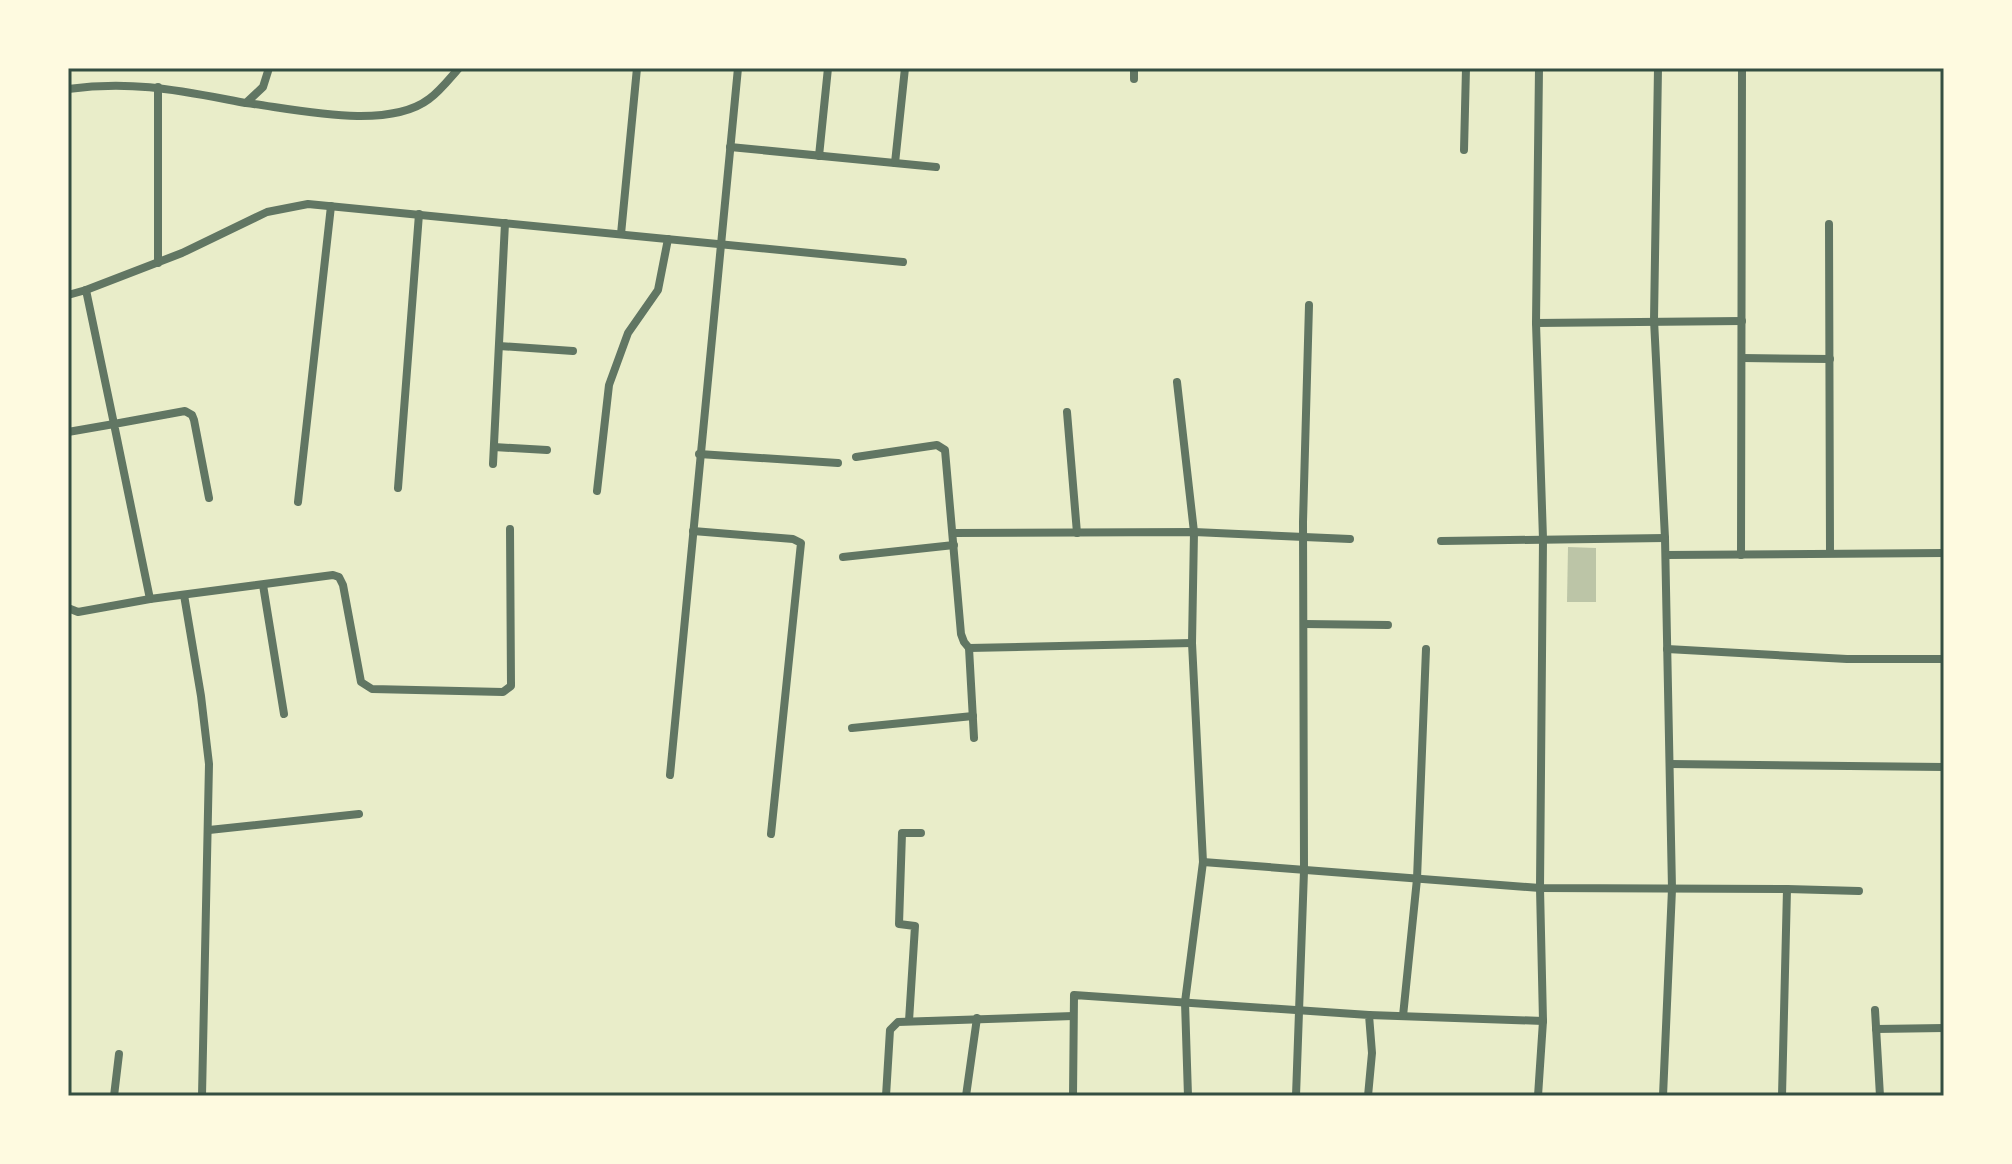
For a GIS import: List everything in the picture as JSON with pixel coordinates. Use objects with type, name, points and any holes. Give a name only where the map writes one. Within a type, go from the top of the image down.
[{"type":"street","points":[[246,103],[263,87],[269,68]]},
{"type":"street","points":[[68,89],[105,84],[158,87],[246,103],[341,115],[394,114],[427,101],[459,68]]},
{"type":"street","points":[[621,234],[637,68]]},
{"type":"street","points":[[670,775],[738,68]]},
{"type":"street","points":[[819,156],[828,68]]},
{"type":"street","points":[[895,163],[905,68]]},
{"type":"street","points":[[1134,68],[1134,79]]},
{"type":"street","points":[[1464,150],[1466,68]]},
{"type":"street","points":[[1538,1096],[1543,1021],[1540,888],[1543,539],[1536,323],[1539,68]]},
{"type":"street","points":[[1658,68],[1654,320],[1666,555],[1672,889],[1663,1096]]},
{"type":"street","points":[[1741,555],[1742,68]]},
{"type":"street","points":[[158,87],[158,263]]},
{"type":"street","points":[[730,147],[936,167]]},
{"type":"street","points":[[68,295],[158,263],[267,212],[308,204],[903,262]]},
{"type":"street","points":[[298,502],[331,206]]},
{"type":"street","points":[[398,488],[419,214]]},
{"type":"street","points":[[493,464],[505,223]]},
{"type":"street","points":[[1829,224],[1830,553]]},
{"type":"street","points":[[597,491],[609,385],[628,333],[658,290],[668,239]]},
{"type":"street","points":[[86,290],[150,599]]},
{"type":"street","points":[[1296,1096],[1304,871],[1303,537],[1309,305]]},
{"type":"street","points":[[1536,323],[1742,321]]},
{"type":"street","points":[[499,346],[573,351]]},
{"type":"street","points":[[1742,358],[1830,359]]},
{"type":"street","points":[[1177,382],[1194,532],[1192,643],[1203,862],[1185,1002],[1188,1096]]},
{"type":"street","points":[[68,432],[189,412],[194,420],[209,498]]},
{"type":"street","points":[[1067,412],[1077,533]]},
{"type":"street","points":[[856,457],[937,445],[942,446],[947,457],[961,634],[969,648],[974,738]]},
{"type":"street","points":[[494,447],[547,450]]},
{"type":"street","points":[[699,454],[838,463]]},
{"type":"street","points":[[68,608],[78,612],[150,599],[333,575],[339,577],[343,585],[361,682],[365,687],[507,691],[511,686],[510,529]]},
{"type":"street","points":[[693,531],[793,539],[801,543],[771,834]]},
{"type":"street","points":[[953,533],[1194,532],[1350,539]]},
{"type":"street","points":[[1441,541],[1665,538]]},
{"type":"street","points":[[843,557],[954,545]]},
{"type":"street","points":[[1666,555],[1944,553]]},
{"type":"street","points":[[263,585],[284,714]]},
{"type":"street","points":[[184,595],[209,764],[202,1096]]},
{"type":"street","points":[[1304,624],[1388,625]]},
{"type":"street","points":[[969,648],[1192,643]]},
{"type":"street","points":[[1403,1016],[1417,879],[1426,649]]},
{"type":"street","points":[[1667,649],[1847,659],[1944,659]]},
{"type":"street","points":[[852,728],[973,716]]},
{"type":"street","points":[[1670,764],[1944,767]]},
{"type":"street","points":[[209,830],[359,814]]},
{"type":"street","points":[[909,1021],[915,926],[899,924],[902,833],[921,833]]},
{"type":"street","points":[[1203,862],[1540,888],[1859,891]]},
{"type":"street","points":[[1782,1096],[1787,889]]},
{"type":"street","points":[[1073,1096],[1074,995],[1369,1015],[1543,1021]]},
{"type":"street","points":[[1875,1010],[1880,1096]]},
{"type":"street","points":[[1368,1096],[1372,1053],[1369,1015]]},
{"type":"street","points":[[886,1096],[890,1030],[898,1022],[1073,1016]]},
{"type":"street","points":[[966,1096],[977,1018]]},
{"type":"street","points":[[1876,1029],[1944,1028]]},
{"type":"street","points":[[114,1096],[119,1054]]},
{"type":"building","points":[[1568,547],[1596,548],[1596,602],[1567,602]]}]
